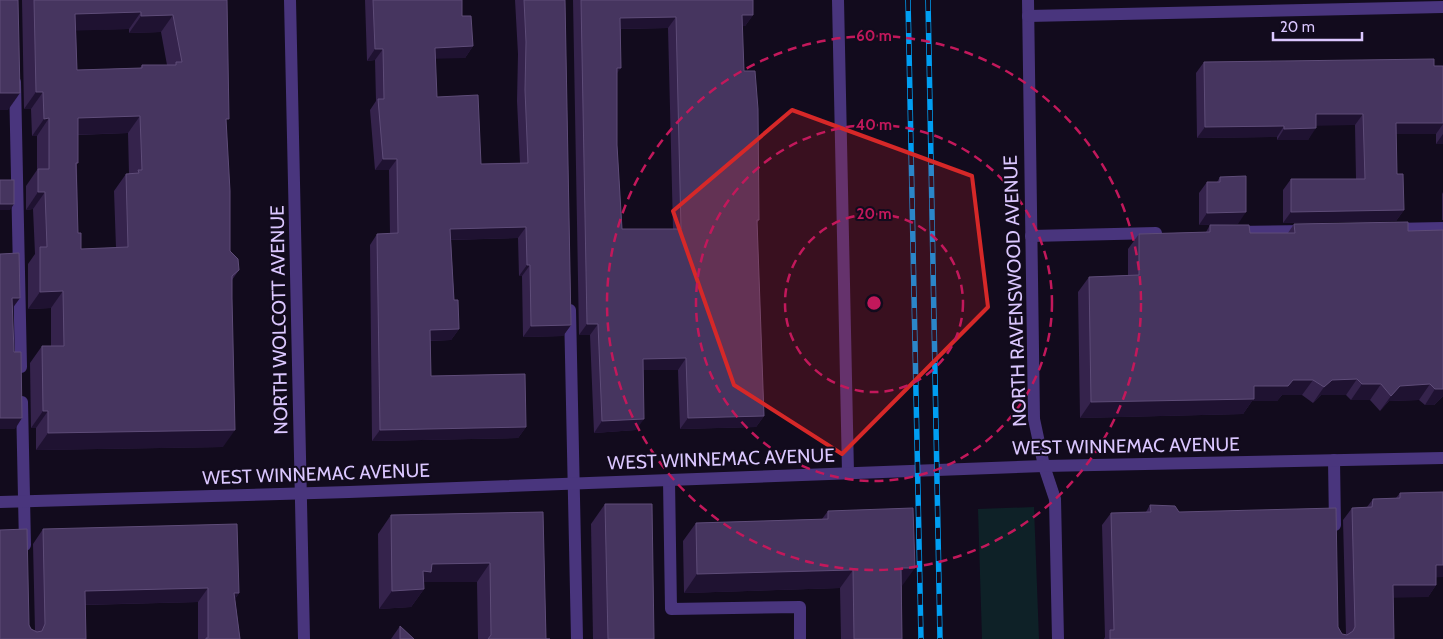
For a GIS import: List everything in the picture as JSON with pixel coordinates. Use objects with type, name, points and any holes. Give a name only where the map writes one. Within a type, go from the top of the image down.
[{"type":"street","name":"NORTH WOLCOTT AVENUE","points":[[290,0],[304,639]]},
{"type":"street","points":[[838,0],[848,473]]},
{"type":"street","name":"NORTH RAVENSWOOD AVENUE","points":[[1028,0],[1034,419],[1044,466],[1055,499],[1058,639]]},
{"type":"street","points":[[1028,16],[1250,6],[1443,7]]},
{"type":"street","points":[[15,69],[25,554]]},
{"type":"street","points":[[1374,229],[1443,228]]},
{"type":"street","points":[[1216,232],[1315,230]]},
{"type":"street","points":[[1032,236],[1167,233]]},
{"type":"street","points":[[570,299],[577,639]]},
{"type":"street","name":"WEST WINNEMAC AVENUE","points":[[0,502],[301,494],[1044,466],[1443,458]]},
{"type":"street","points":[[1334,460],[1336,542]]},
{"type":"street","points":[[668,480],[671,609],[800,607],[800,639]]},
{"type":"highlighted area","points":[[792,110],[972,176],[988,307],[842,454],[734,385],[673,211]]},
{"type":"shaded area","points":[[1034,507],[1039,639],[982,639],[978,509]]},
{"type":"building","points":[[0,0],[18,0],[20,93],[0,93]]},
{"type":"building","points":[[34,0],[227,0],[229,119],[226,119],[230,191],[230,251],[238,259],[239,270],[232,276],[235,430],[48,433],[48,411],[43,411],[42,346],[64,346],[63,291],[40,292],[40,247],[47,247],[45,192],[38,192],[38,169],[49,169],[49,118],[44,119],[43,92],[36,92]],"holes":[[[141,12],[141,16],[173,15],[182,62],[176,62],[176,65],[142,65],[142,68],[77,70],[75,14]],[[140,116],[142,170],[138,170],[139,173],[126,174],[128,247],[81,249],[81,233],[78,233],[76,163],[78,163],[78,118]]]},
{"type":"building","points":[[373,0],[462,0],[462,16],[471,16],[473,46],[435,48],[437,97],[478,95],[481,164],[528,163],[524,0],[565,0],[571,325],[531,326],[530,265],[527,265],[526,227],[450,229],[454,300],[458,300],[459,329],[430,330],[431,376],[525,374],[526,427],[380,430],[377,234],[398,233],[397,159],[383,159],[378,99],[384,99],[383,49],[375,49]]},
{"type":"building","points":[[581,0],[753,0],[753,15],[742,15],[744,71],[755,71],[758,109],[759,220],[757,220],[764,416],[688,418],[686,358],[643,359],[644,419],[602,421],[598,324],[587,324]],"holes":[[[676,17],[681,229],[622,229],[617,145],[617,68],[621,68],[620,18]]]},
{"type":"building","points":[[1434,59],[1434,66],[1443,66],[1443,123],[1396,123],[1397,174],[1403,174],[1404,210],[1291,212],[1291,179],[1365,179],[1363,114],[1316,114],[1316,128],[1284,129],[1284,126],[1205,127],[1204,62]]},
{"type":"building","points":[[1246,176],[1246,212],[1207,213],[1207,182],[1220,182],[1220,177]]},
{"type":"building","points":[[0,180],[14,180],[14,204],[0,204]]},
{"type":"building","points":[[1408,222],[1408,231],[1443,230],[1443,389],[1435,389],[1430,384],[1400,386],[1391,396],[1381,384],[1362,384],[1357,379],[1332,380],[1324,387],[1313,380],[1293,380],[1288,386],[1254,386],[1254,399],[1091,402],[1089,277],[1139,275],[1139,234],[1210,232],[1210,225],[1249,225],[1250,233],[1295,233],[1294,224]]},
{"type":"building","points":[[19,253],[20,298],[12,298],[14,352],[21,352],[22,418],[0,418],[0,254]]},
{"type":"building","points":[[1443,492],[1443,565],[1436,565],[1436,585],[1393,585],[1394,639],[1110,639],[1110,630],[1114,630],[1111,513],[1151,512],[1150,505],[1175,506],[1179,512],[1336,508],[1338,627],[1342,634],[1347,635],[1355,627],[1352,508],[1372,507],[1373,499],[1400,498],[1400,493]]},
{"type":"building","points":[[605,504],[652,504],[654,639],[608,639]]},
{"type":"building","points":[[913,508],[915,568],[901,568],[902,639],[854,639],[853,570],[697,574],[696,523],[828,519],[828,511]]},
{"type":"building","points":[[543,512],[546,639],[488,639],[491,635],[490,563],[432,564],[431,572],[423,571],[424,589],[392,591],[391,515]]},
{"type":"building","points":[[237,524],[239,593],[234,593],[240,639],[206,639],[208,638],[208,588],[85,591],[86,639],[0,639],[0,530],[27,529],[29,625],[31,629],[37,632],[42,631],[45,624],[43,529]]},
{"type":"building","points":[[400,626],[414,639],[400,639]]},
{"type":"railway","points":[[908,0],[921,639]]},
{"type":"railway","points":[[928,0],[940,639]]}]
